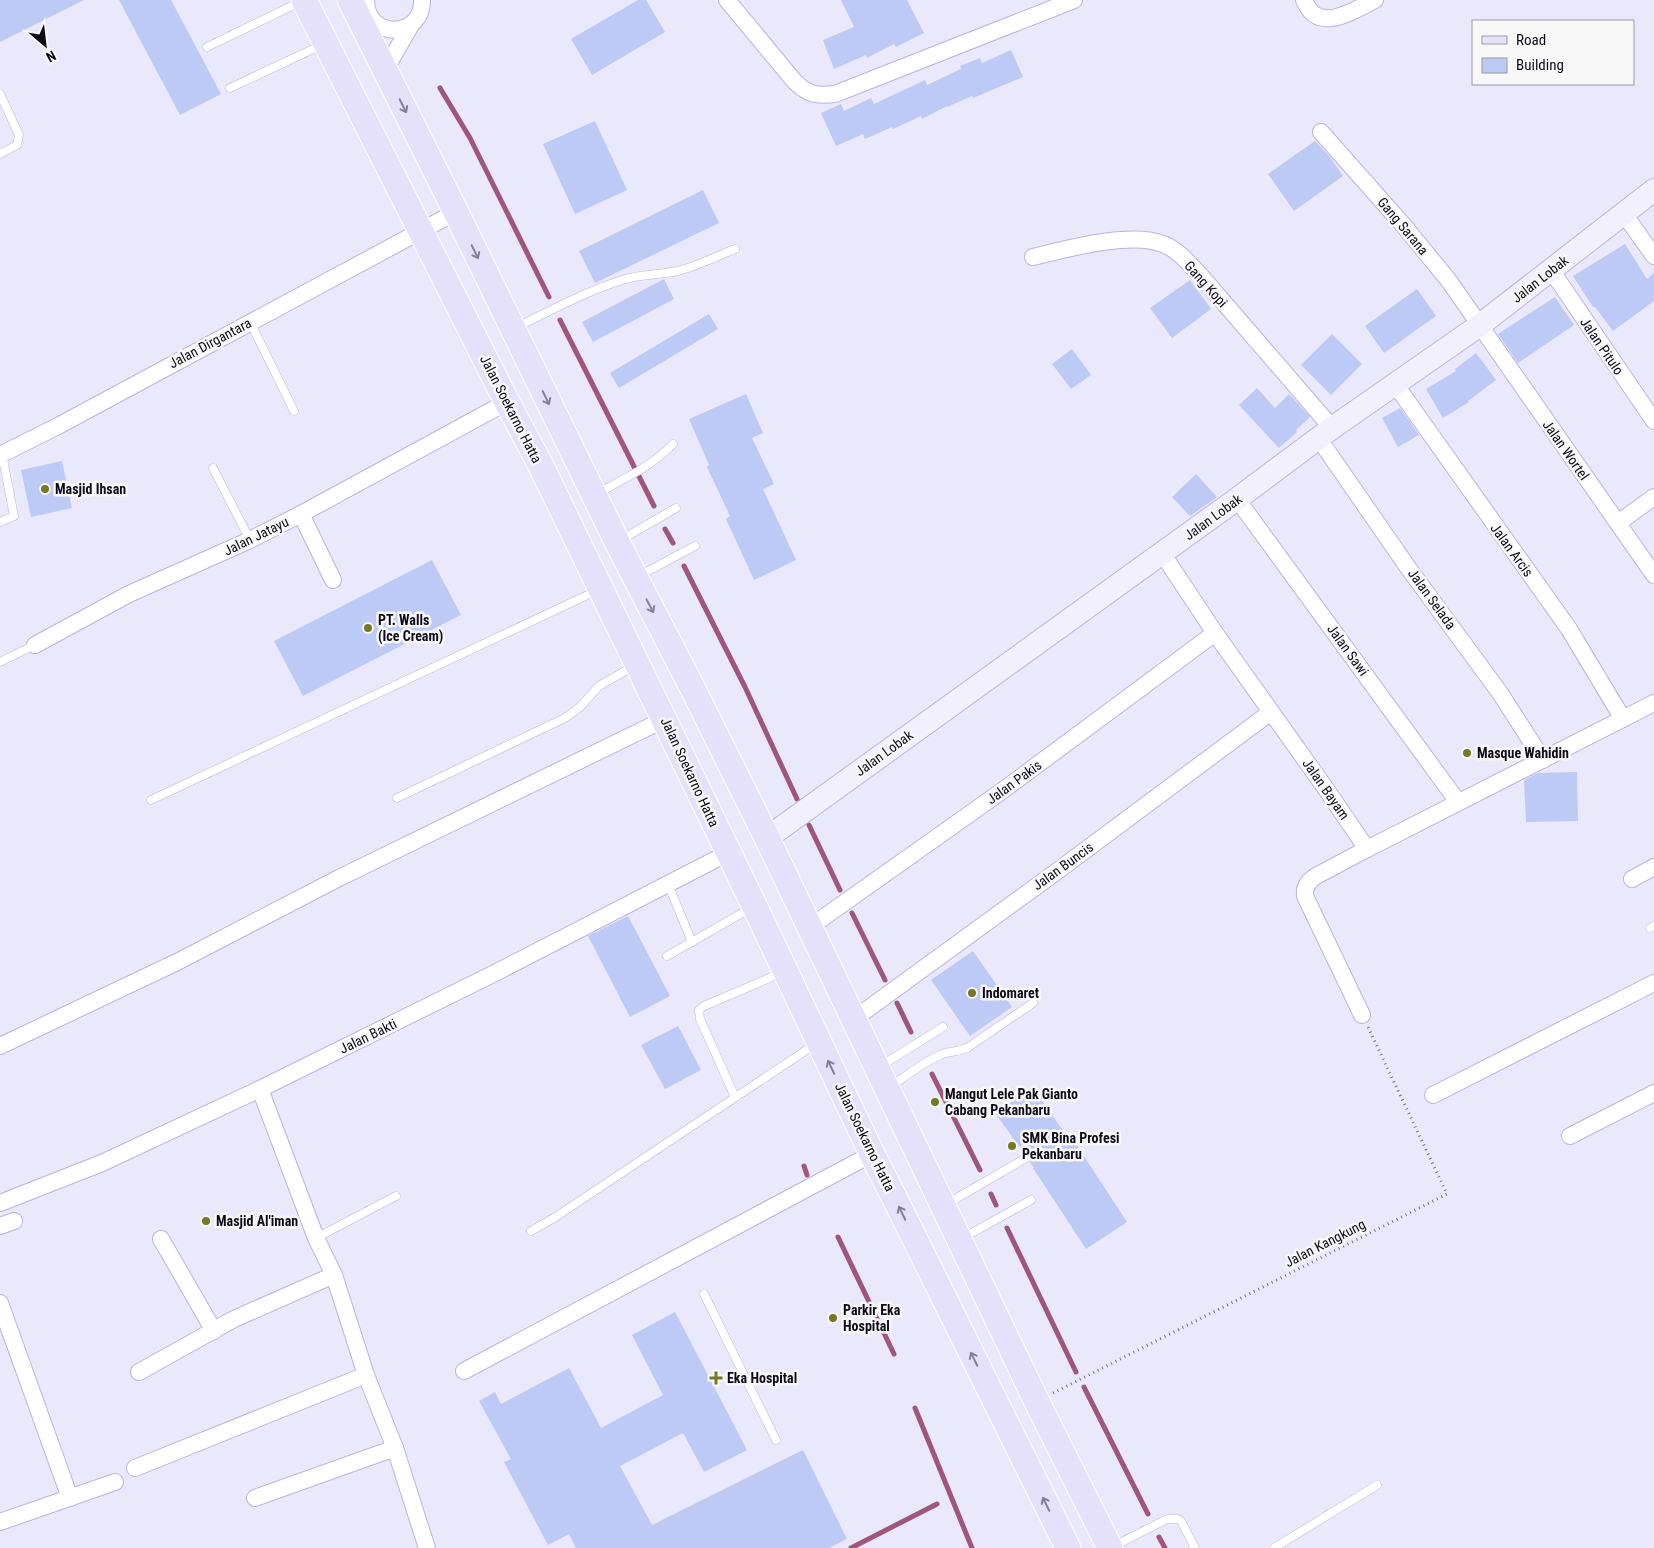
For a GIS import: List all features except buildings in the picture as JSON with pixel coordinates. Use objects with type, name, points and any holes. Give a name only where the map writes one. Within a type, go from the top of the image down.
[{"type":"main road","name":"Jalan Soekarno Hatta","points":[[304,0],[541,466],[665,719],[872,1154],[1068,1548]]},
{"type":"main road","points":[[350,0],[617,542],[767,838],[1037,1402],[1110,1548]]},
{"type":"main road","name":"Jalan Lobak","points":[[767,838],[1325,434],[1480,325],[1654,190]]},
{"type":"street","points":[[366,0],[367,11],[377,25],[385,29],[394,30],[410,25]]},
{"type":"street","points":[[727,0],[795,82],[806,91],[819,96],[835,94],[1074,0]]},
{"type":"street","points":[[1304,0],[1307,7],[1317,16],[1326,19],[1338,18],[1375,0]]},
{"type":"street","points":[[385,70],[425,2]]},
{"type":"street","name":"Gang Sarana","points":[[1321,132],[1424,250],[1480,325]]},
{"type":"street","name":"Jalan Dirgantara","points":[[1,455],[456,212]]},
{"type":"street","points":[[1624,214],[1654,256]]},
{"type":"street","name":"Gang Kopi","points":[[1033,257],[1114,240],[1138,240],[1163,244],[1180,254],[1201,276],[1325,434]]},
{"type":"street","name":"Jalan Pitulo","points":[[1551,270],[1654,422]]},
{"type":"street","name":"Jalan Wortel","points":[[1480,325],[1654,575]]},
{"type":"street","name":"Jalan Arcis","points":[[1395,384],[1569,629],[1623,719]]},
{"type":"street","name":"Jalan Jatayu","points":[[35,645],[129,594],[250,540],[302,514],[507,402]]},
{"type":"street","name":"Jalan Selada","points":[[1325,434],[1409,569],[1500,693],[1543,760]]},
{"type":"street","points":[[1618,523],[1654,496]]},
{"type":"street","name":"Jalan Sawi","points":[[1237,499],[1458,802]]},
{"type":"street","points":[[302,514],[333,580]]},
{"type":"street","name":"Jalan Bayam","points":[[1162,553],[1215,633],[1326,788],[1367,849]]},
{"type":"street","name":"Jalan Pakis","points":[[810,927],[1002,791],[1215,633]]},
{"type":"street","points":[[1362,1015],[1305,896],[1304,889],[1310,880],[1458,802],[1654,703]]},
{"type":"street","name":"Jalan Buncis","points":[[854,1019],[1062,868],[1271,712]]},
{"type":"street","points":[[0,1046],[177,962],[339,878],[665,719]]},
{"type":"street","name":"Jalan Bakti","points":[[1,1201],[102,1162],[260,1089],[484,978],[728,853]]},
{"type":"street","points":[[1632,879],[1654,867]]},
{"type":"street","points":[[1433,1095],[1654,983]]},
{"type":"street","points":[[260,1089],[316,1238],[334,1275],[366,1375],[394,1448],[427,1548]]},
{"type":"street","points":[[1570,1136],[1654,1093]]},
{"type":"street","points":[[464,1371],[872,1154]]},
{"type":"street","points":[[161,1239],[214,1330]]},
{"type":"street","points":[[139,1372],[234,1319],[334,1275]]},
{"type":"street","points":[[0,1303],[70,1498]]},
{"type":"street","points":[[135,1468],[366,1375]]},
{"type":"street","points":[[255,1498],[394,1448]]},
{"type":"street","points":[[0,1522],[115,1482]]},
{"type":"lane","points":[[207,47],[304,0]]},
{"type":"lane","points":[[230,88],[326,43]]},
{"type":"lane","points":[[0,94],[19,135],[18,145],[0,154]]},
{"type":"lane","points":[[513,329],[586,294],[621,280],[641,274],[689,268],[735,248]]},
{"type":"lane","points":[[250,322],[294,411]]},
{"type":"lane","points":[[594,495],[639,471],[663,454],[673,444]]},
{"type":"lane","points":[[0,522],[14,516],[1,455]]},
{"type":"lane","points":[[213,468],[250,540]]},
{"type":"lane","points":[[617,542],[676,508]]},
{"type":"lane","points":[[636,578],[694,546]]},
{"type":"lane","points":[[151,800],[600,589]]},
{"type":"lane","name":"Jalan Jatayu","points":[[0,662],[35,645]]},
{"type":"lane","points":[[397,798],[565,718],[580,707],[599,686],[638,664]]},
{"type":"lane","points":[[668,884],[692,942]]},
{"type":"lane","points":[[667,956],[754,905]]},
{"type":"lane","points":[[736,1098],[700,1019],[699,1010],[704,1006],[786,971]]},
{"type":"lane","points":[[882,1079],[943,1054],[959,1052],[967,1048],[1033,1003]]},
{"type":"lane","points":[[882,1079],[943,1027]]},
{"type":"lane","points":[[531,1231],[554,1218],[819,1042]]},
{"type":"lane","points":[[943,1206],[1026,1158]]},
{"type":"lane","points":[[316,1238],[396,1196]]},
{"type":"lane","points":[[960,1240],[1031,1200]]},
{"type":"lane","points":[[704,1294],[776,1440]]},
{"type":"lane","points":[[1274,1548],[1377,1485]]},
{"type":"lane","points":[[1110,1548],[1162,1521],[1172,1518],[1182,1521],[1196,1548]]},
{"type":"path","name":"Jalan Kangkung","points":[[1037,1402],[1447,1194],[1362,1015]]},
{"type":"waterway","points":[[440,88],[470,138],[549,297]]},
{"type":"waterway","points":[[560,320],[654,506]]},
{"type":"waterway","points":[[665,529],[673,543]]},
{"type":"waterway","points":[[684,566],[745,687],[797,799]]},
{"type":"waterway","points":[[809,825],[840,890]]},
{"type":"waterway","points":[[852,913],[885,980]]},
{"type":"waterway","points":[[897,1003],[911,1032]]},
{"type":"waterway","points":[[932,1074],[980,1170]]},
{"type":"waterway","points":[[804,1166],[807,1175]]},
{"type":"waterway","points":[[991,1194],[996,1205]]},
{"type":"waterway","points":[[1007,1228],[1076,1372]]},
{"type":"waterway","points":[[838,1237],[894,1354]]},
{"type":"waterway","points":[[1084,1387],[1148,1514]]},
{"type":"waterway","points":[[915,1408],[972,1548]]},
{"type":"waterway","points":[[851,1548],[937,1504]]},
{"type":"waterway","points":[[1159,1537],[1165,1548]]},
{"type":"place","name":"Masjid Ihsan","points":[[45,489]]},
{"type":"place","name":"PT. Walls (Ice Cream)","points":[[368,628]]},
{"type":"place","name":"Masque Wahidin","points":[[1467,753]]},
{"type":"place","name":"Indomaret","points":[[972,993]]},
{"type":"place","name":"Mangut Lele Pak Gianto Cabang Pekanbaru","points":[[935,1102]]},
{"type":"place","name":"SMK Bina Profesi Pekanbaru","points":[[1012,1146]]},
{"type":"place","name":"Masjid Al'iman","points":[[206,1221]]},
{"type":"place","name":"Parkir Eka Hospital","points":[[833,1318]]},
{"type":"place","name":"Eka Hospital","points":[[716,1378]]}]
